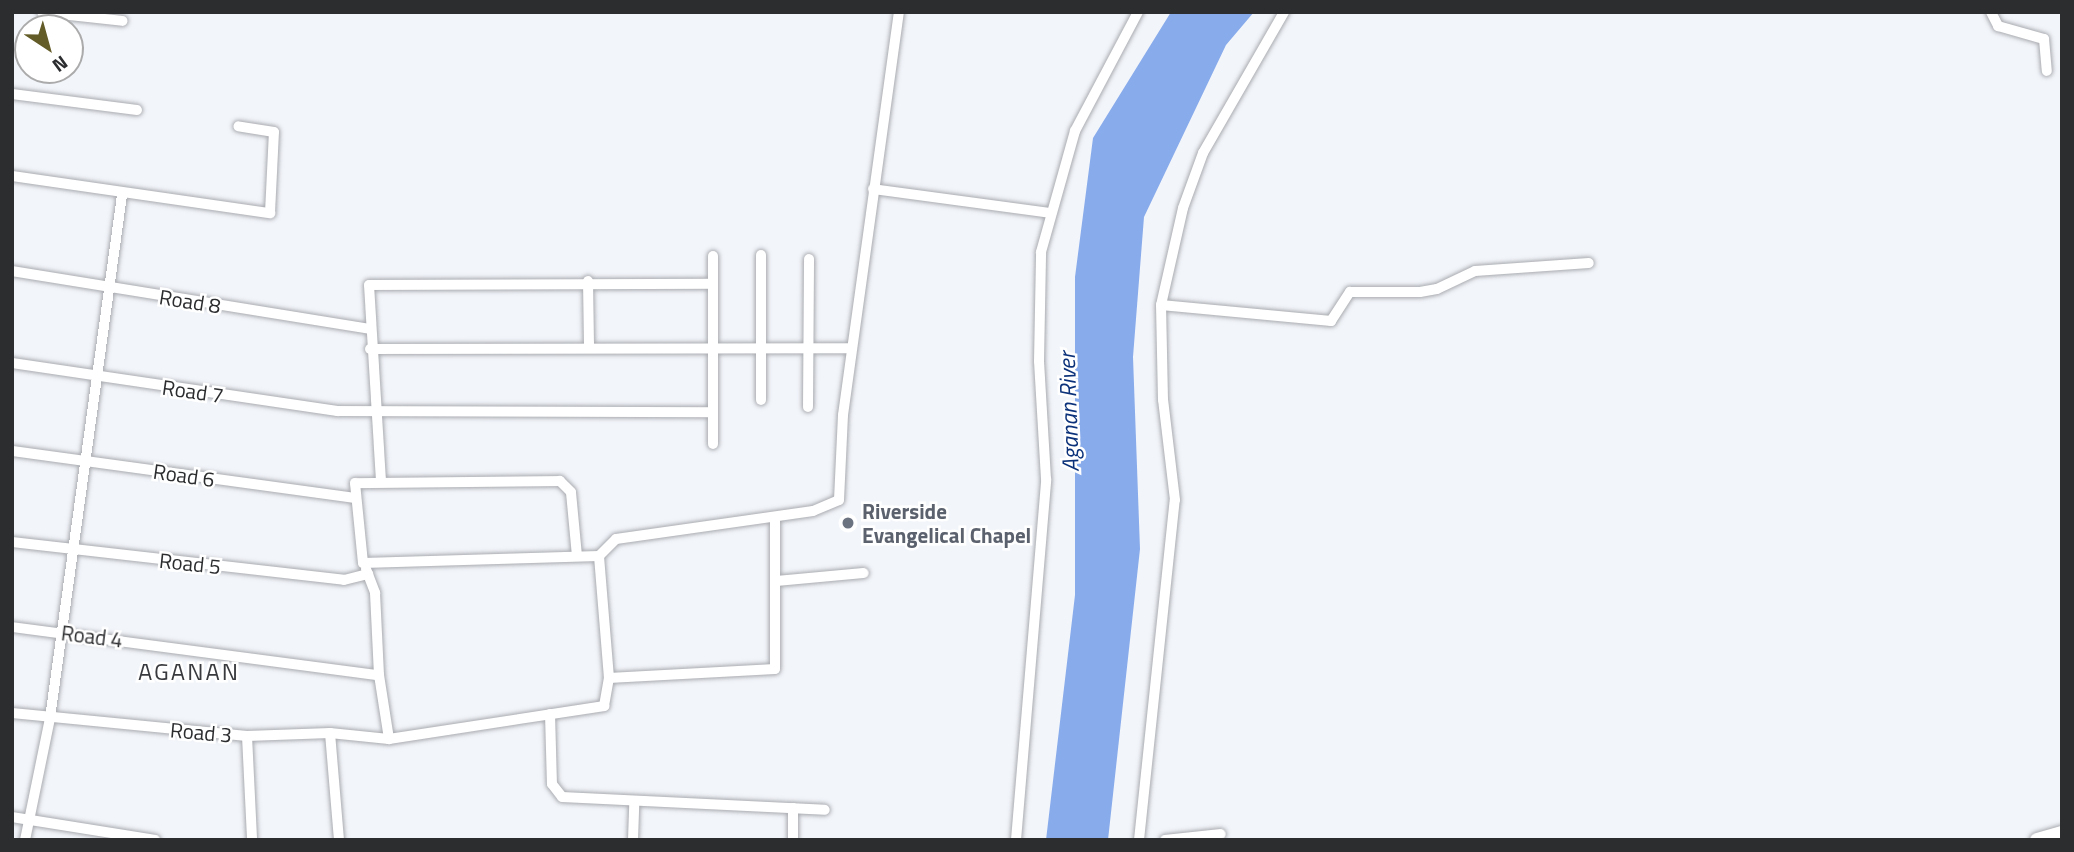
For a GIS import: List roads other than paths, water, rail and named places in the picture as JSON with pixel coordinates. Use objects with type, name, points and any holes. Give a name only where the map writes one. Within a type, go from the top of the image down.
[{"type":"street","points":[[42,12],[123,21]]},
{"type":"street","points":[[775,517],[775,669],[609,678],[599,556],[628,534],[813,511],[839,500],[852,348],[899,12]]},
{"type":"street","points":[[1016,840],[1046,479],[1039,305],[1041,253],[1075,131],[1138,12]]},
{"type":"street","points":[[1139,840],[1175,500],[1163,400],[1161,305],[1183,208],[1203,153],[1284,12]]},
{"type":"street","points":[[1991,12],[1998,26],[2044,39],[2047,71]]},
{"type":"street","points":[[12,94],[137,110]]},
{"type":"street","points":[[12,176],[122,195],[270,213],[274,132],[238,126]]},
{"type":"street","points":[[873,188],[1050,213]]},
{"type":"street","points":[[25,840],[50,718],[107,287],[122,195]]},
{"type":"street","points":[[761,255],[761,400]]},
{"type":"street","points":[[713,256],[713,444]]},
{"type":"street","points":[[808,407],[806,348],[809,259]]},
{"type":"street","points":[[1161,305],[1331,321],[1350,292],[1420,292],[1437,289],[1475,271],[1589,263]]},
{"type":"street","name":"Road 8","points":[[12,271],[369,329]]},
{"type":"street","points":[[381,481],[370,349],[369,285],[588,281],[713,284]]},
{"type":"street","points":[[588,281],[589,348]]},
{"type":"street","points":[[370,349],[852,348]]},
{"type":"street","name":"Road 7","points":[[12,363],[337,411],[712,412]]},
{"type":"street","name":"Road 6","points":[[12,451],[356,498]]},
{"type":"street","points":[[389,739],[379,675],[375,593],[365,569],[355,483],[560,481],[571,492],[577,556]]},
{"type":"street","name":"Road 5","points":[[12,542],[344,580],[365,569],[599,556]]},
{"type":"street","points":[[776,581],[864,573]]},
{"type":"street","name":"Road 4","points":[[12,627],[379,675]]},
{"type":"street","name":"Road 3","points":[[12,713],[247,736],[330,733],[389,739],[604,706],[609,678]]},
{"type":"street","points":[[550,714],[554,791],[572,799],[601,797],[634,803],[825,810]]},
{"type":"street","points":[[330,733],[339,840]]},
{"type":"street","points":[[247,736],[252,840]]},
{"type":"street","points":[[633,840],[634,803]]},
{"type":"street","points":[[793,808],[793,840]]},
{"type":"street","points":[[12,817],[155,840]]},
{"type":"street","points":[[2038,840],[2062,833]]},
{"type":"street","points":[[1165,840],[1221,834]]},
{"type":"water","points":[[1171,12],[1254,12],[1226,45],[1144,217],[1133,357],[1140,549],[1108,840],[1046,840],[1075,595],[1075,277],[1093,138]]},
{"type":"place","name":"Riverside Evangelical Chapel","points":[[848,523]]},
{"type":"district","name":"AGANAN","points":[[189,672]]},
{"type":"water label","name":"Aganan River","points":[[1069,412]]}]
